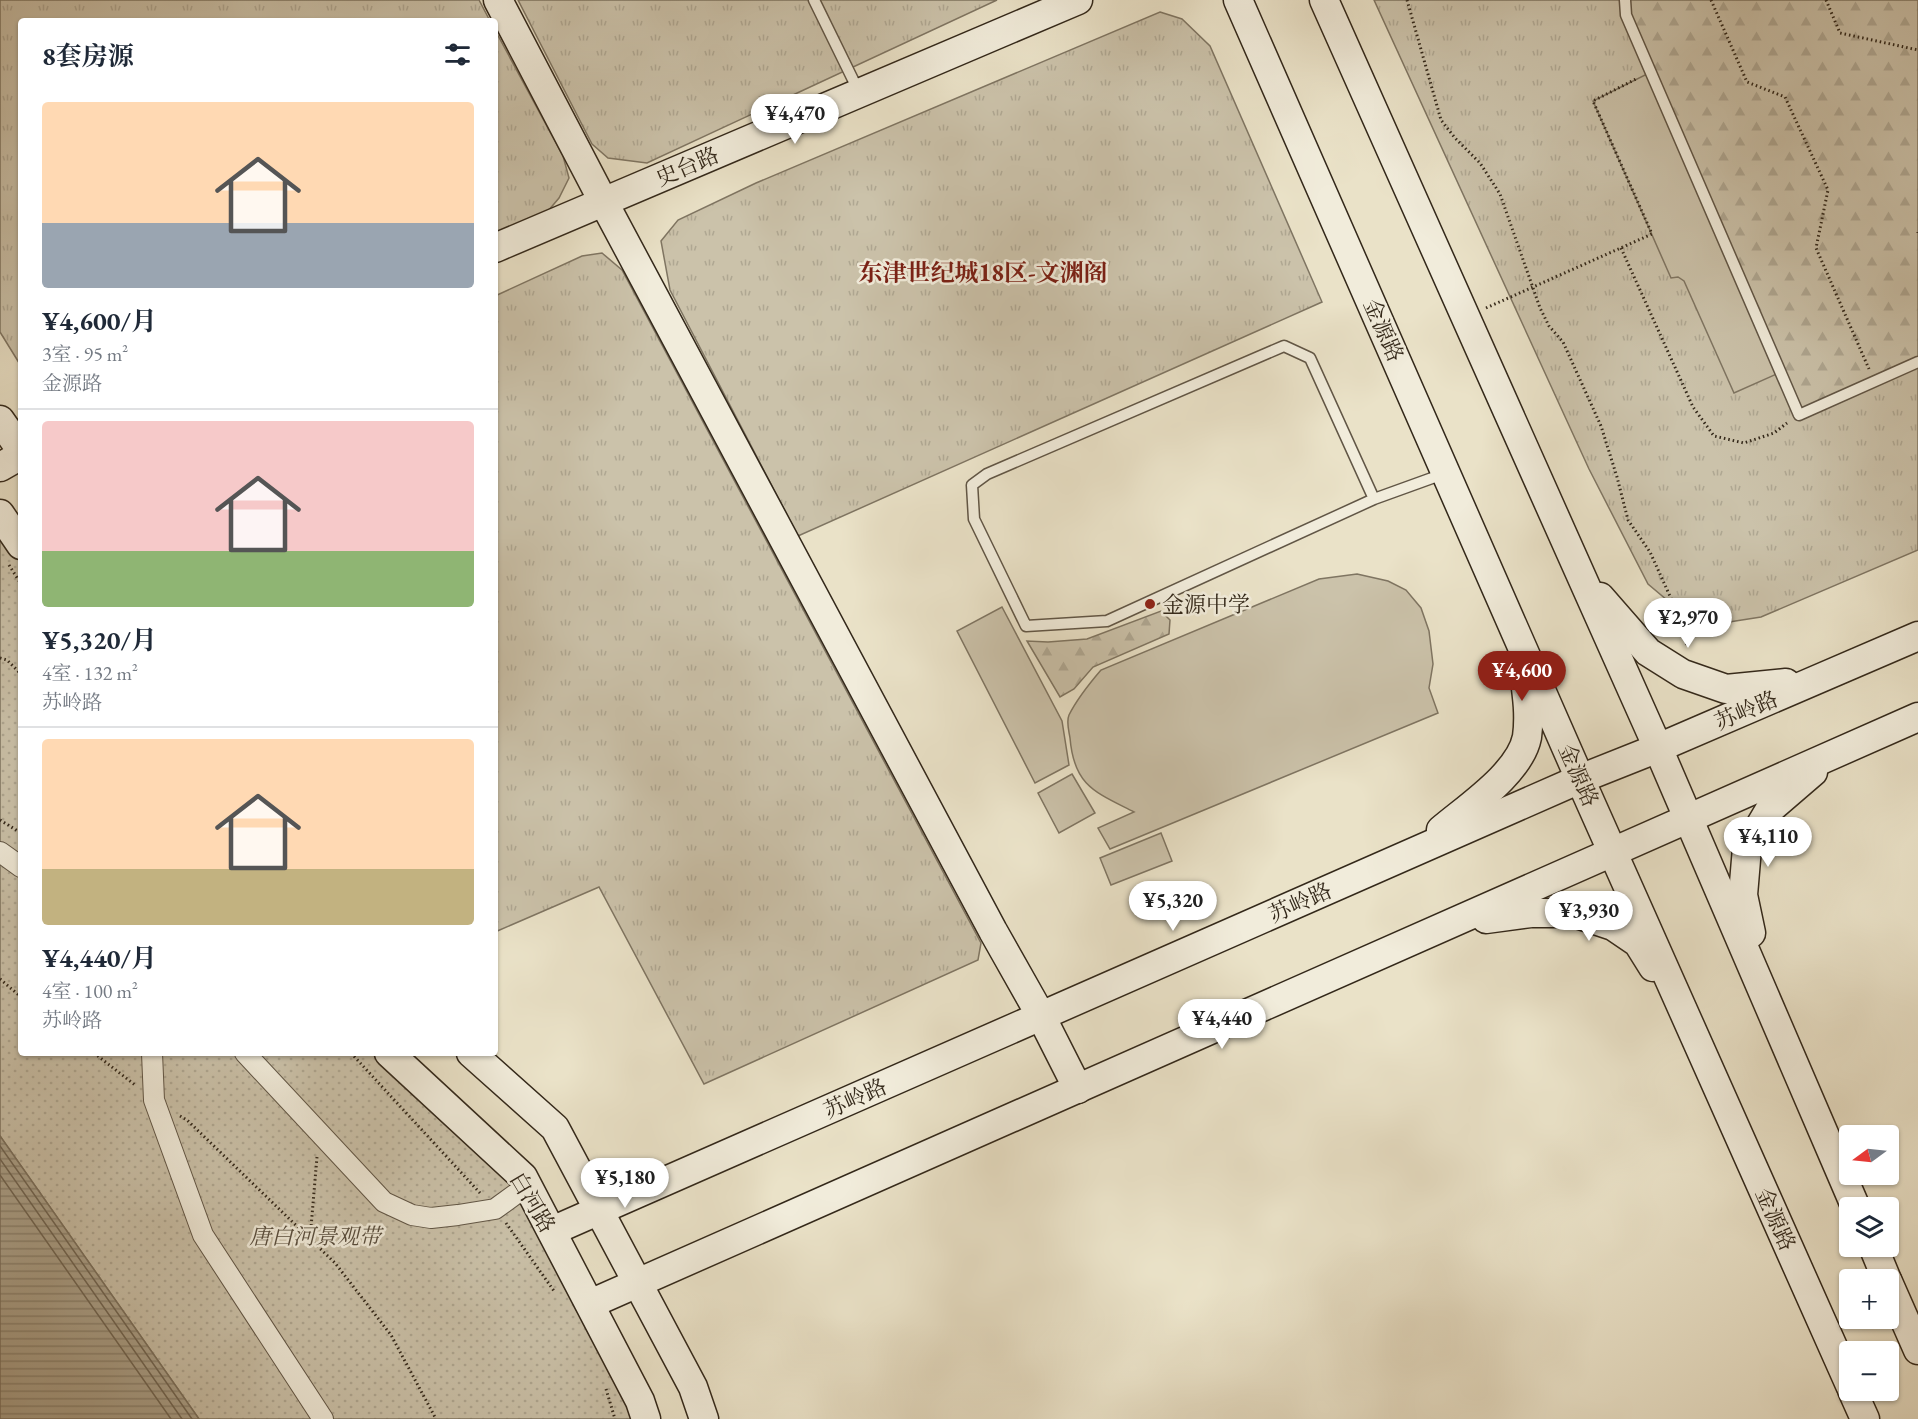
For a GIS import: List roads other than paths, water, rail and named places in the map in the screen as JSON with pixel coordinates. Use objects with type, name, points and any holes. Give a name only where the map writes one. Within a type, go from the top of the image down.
[{"type":"main road","points":[[498,0],[603,201],[993,931],[1041,1016],[1078,1089]]},
{"type":"main road","name":"史台路","points":[[498,247],[1078,0]]},
{"type":"main road","points":[[1217,0],[1243,12]]},
{"type":"main road","points":[[1324,0],[1658,748],[1851,1197]]},
{"type":"main road","name":"金源路","points":[[1243,12],[1580,779],[1839,1360]]},
{"type":"main road","points":[[0,420],[18,446]]},
{"type":"main road","points":[[0,467],[18,457]]},
{"type":"main road","points":[[0,514],[13,552]]},
{"type":"main road","points":[[1580,574],[1648,652],[1683,674],[1726,689],[1815,680]]},
{"type":"main road","points":[[1416,851],[1510,772],[1526,740],[1529,711],[1524,666],[1513,624]]},
{"type":"main road","name":"苏岭路","points":[[552,1231],[1580,779],[1658,748],[1918,636]]},
{"type":"main road","points":[[590,1304],[1918,717]]},
{"type":"main road","points":[[1767,1001],[1743,895],[1747,848],[1770,809],[1835,753]]},
{"type":"main road","points":[[1448,925],[1531,913],[1574,913],[1613,926],[1638,943],[1695,1034]]},
{"type":"main road","name":"白河路","points":[[393,1056],[523,1177],[640,1401],[646,1419]]},
{"type":"main road","points":[[474,1056],[555,1128],[693,1387],[704,1419]]},
{"type":"main road","points":[[1899,1306],[1918,1350]]},
{"type":"main road","points":[[1857,1401],[1864,1419]]},
{"type":"street","points":[[0,852],[18,865]]},
{"type":"street","points":[[152,1056],[154,1100],[203,1235],[323,1419]]},
{"type":"street","points":[[248,1056],[384,1202],[412,1215],[431,1218],[495,1209],[528,1185]]},
{"type":"lane","points":[[814,0],[859,93]]},
{"type":"lane","points":[[1625,0],[1626,15],[1799,415],[1918,362]]},
{"type":"lane","points":[[1374,499],[1310,358],[1284,346],[987,474],[972,485],[974,519],[1026,626],[1107,621],[1374,499],[1446,473]]},
{"type":"water","points":[[0,1136],[199,1419],[0,1419]]},
{"type":"place","name":"金源中学","points":[[1150,604]]},
{"type":"district","name":"东津世纪城18区-文渊阁","points":[[983,273]]},
{"type":"park label","name":"唐白河景观带","points":[[315,1236]]}]
